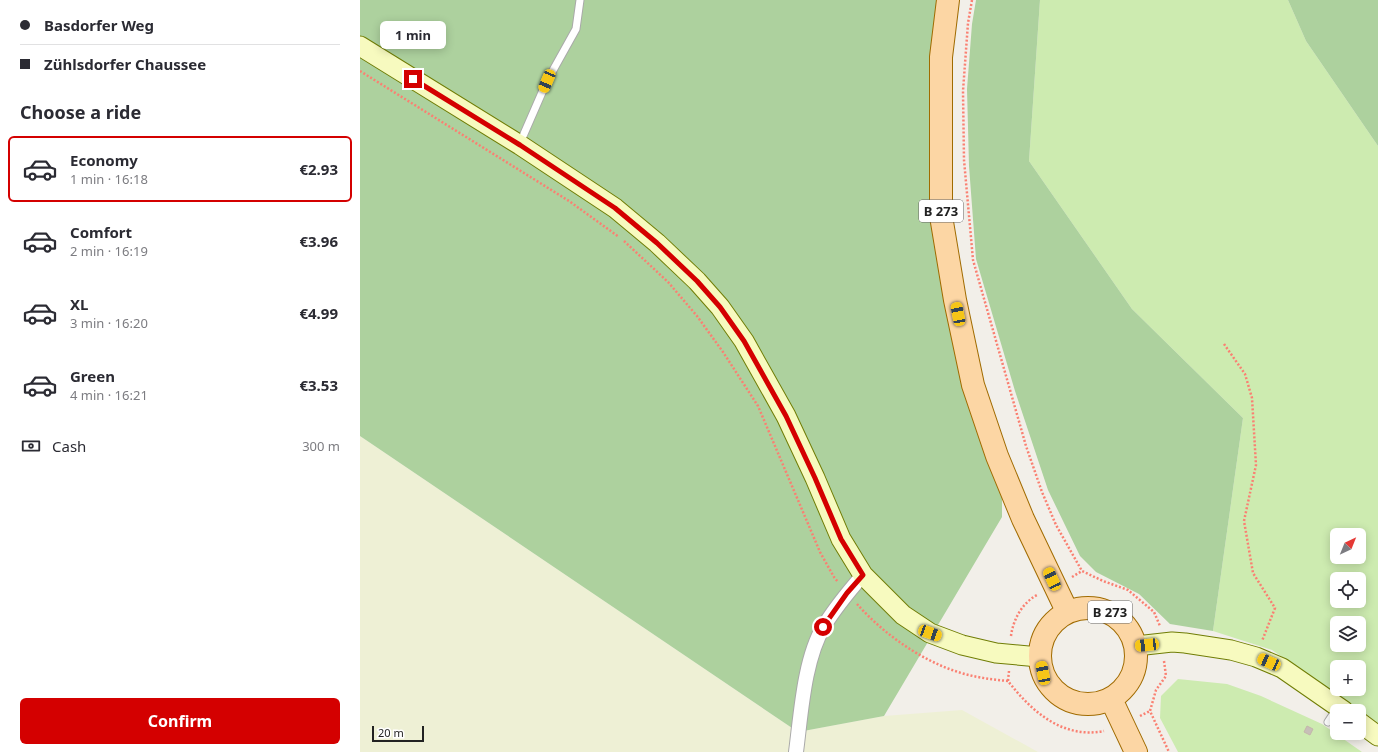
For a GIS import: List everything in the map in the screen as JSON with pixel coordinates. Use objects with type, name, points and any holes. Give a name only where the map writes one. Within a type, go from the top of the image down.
[{"type":"main road","name":"B 273","points":[[948,0],[941,57],[941,216],[955,300],[973,385],[1000,463],[1023,519],[1067,612]]},
{"type":"main road","name":"B 273","points":[[1082,607],[1096,608],[1110,612],[1122,620],[1131,632],[1136,646],[1137,662],[1133,677],[1124,690],[1111,699],[1096,704],[1079,704],[1064,698],[1051,687],[1043,673],[1040,657],[1041,643],[1047,630],[1056,619],[1067,612],[1082,607]]},
{"type":"main road","points":[[1111,699],[1136,752]]},
{"type":"street","points":[[360,46],[520,145],[615,208],[657,243],[697,281],[720,307],[744,341],[786,416],[841,539],[863,575],[903,615],[930,633],[962,645],[996,653],[1040,657]]},
{"type":"street","points":[[796,752],[805,687],[813,651],[823,627],[847,593],[863,575]]},
{"type":"street","points":[[1136,646],[1172,642],[1231,650],[1256,656],[1282,668],[1330,707]]},
{"type":"street","points":[[1366,727],[1378,736]]},
{"type":"lane","points":[[520,145],[547,81],[576,29],[580,0]]},
{"type":"path","points":[[972,0],[968,23],[963,91],[964,160],[973,260],[1011,394],[1040,486],[1056,525],[1082,571],[1103,581],[1128,590],[1154,612],[1160,626],[1166,676],[1156,690],[1150,711],[1169,752]]},
{"type":"path","points":[[360,71],[569,201],[620,238],[668,282],[697,316],[758,406],[820,552],[834,576],[864,612],[899,642],[923,657],[950,669],[977,677],[1008,681],[1037,712],[1053,724],[1080,733],[1103,731],[1150,711]]},
{"type":"path","points":[[1224,344],[1245,374],[1252,398],[1256,465],[1244,521],[1253,573],[1274,608],[1256,656]]},
{"type":"path","points":[[1008,681],[1012,627],[1019,611],[1033,597],[1082,571]]},
{"type":"green space","points":[[360,0],[939,0],[930,144],[1002,494],[1002,517],[884,716],[798,732],[360,436]]},
{"type":"green space","points":[[976,0],[1040,0],[1029,161],[1132,309],[1243,418],[1213,631],[1170,624],[1139,594],[1096,572],[1080,556],[1048,490],[1015,391],[976,259],[969,166],[967,89],[972,24]]},
{"type":"green space","points":[[1040,0],[1288,0],[1306,41],[1378,146],[1378,723],[1366,715],[1366,704],[1350,704],[1339,696],[1366,696],[1366,660],[1330,660],[1330,690],[1272,650],[1213,631],[1243,418],[1132,309],[1029,161]]},
{"type":"green space","points":[[1288,0],[1378,0],[1378,146],[1306,41]]},
{"type":"green space","points":[[360,436],[798,732],[884,716],[962,710],[1038,752],[360,752]]},
{"type":"green space","points":[[1178,679],[1227,684],[1261,696],[1322,724],[1330,730],[1330,740],[1345,740],[1362,752],[1178,752],[1160,718],[1161,696]]},
{"type":"building","points":[[1307,726],[1313,729],[1310,735],[1304,732]]},
{"type":"route","points":[[413,79],[520,145],[615,208],[657,243],[697,281],[720,307],[744,341],[786,416],[841,539],[863,575],[847,593],[823,627]]}]
